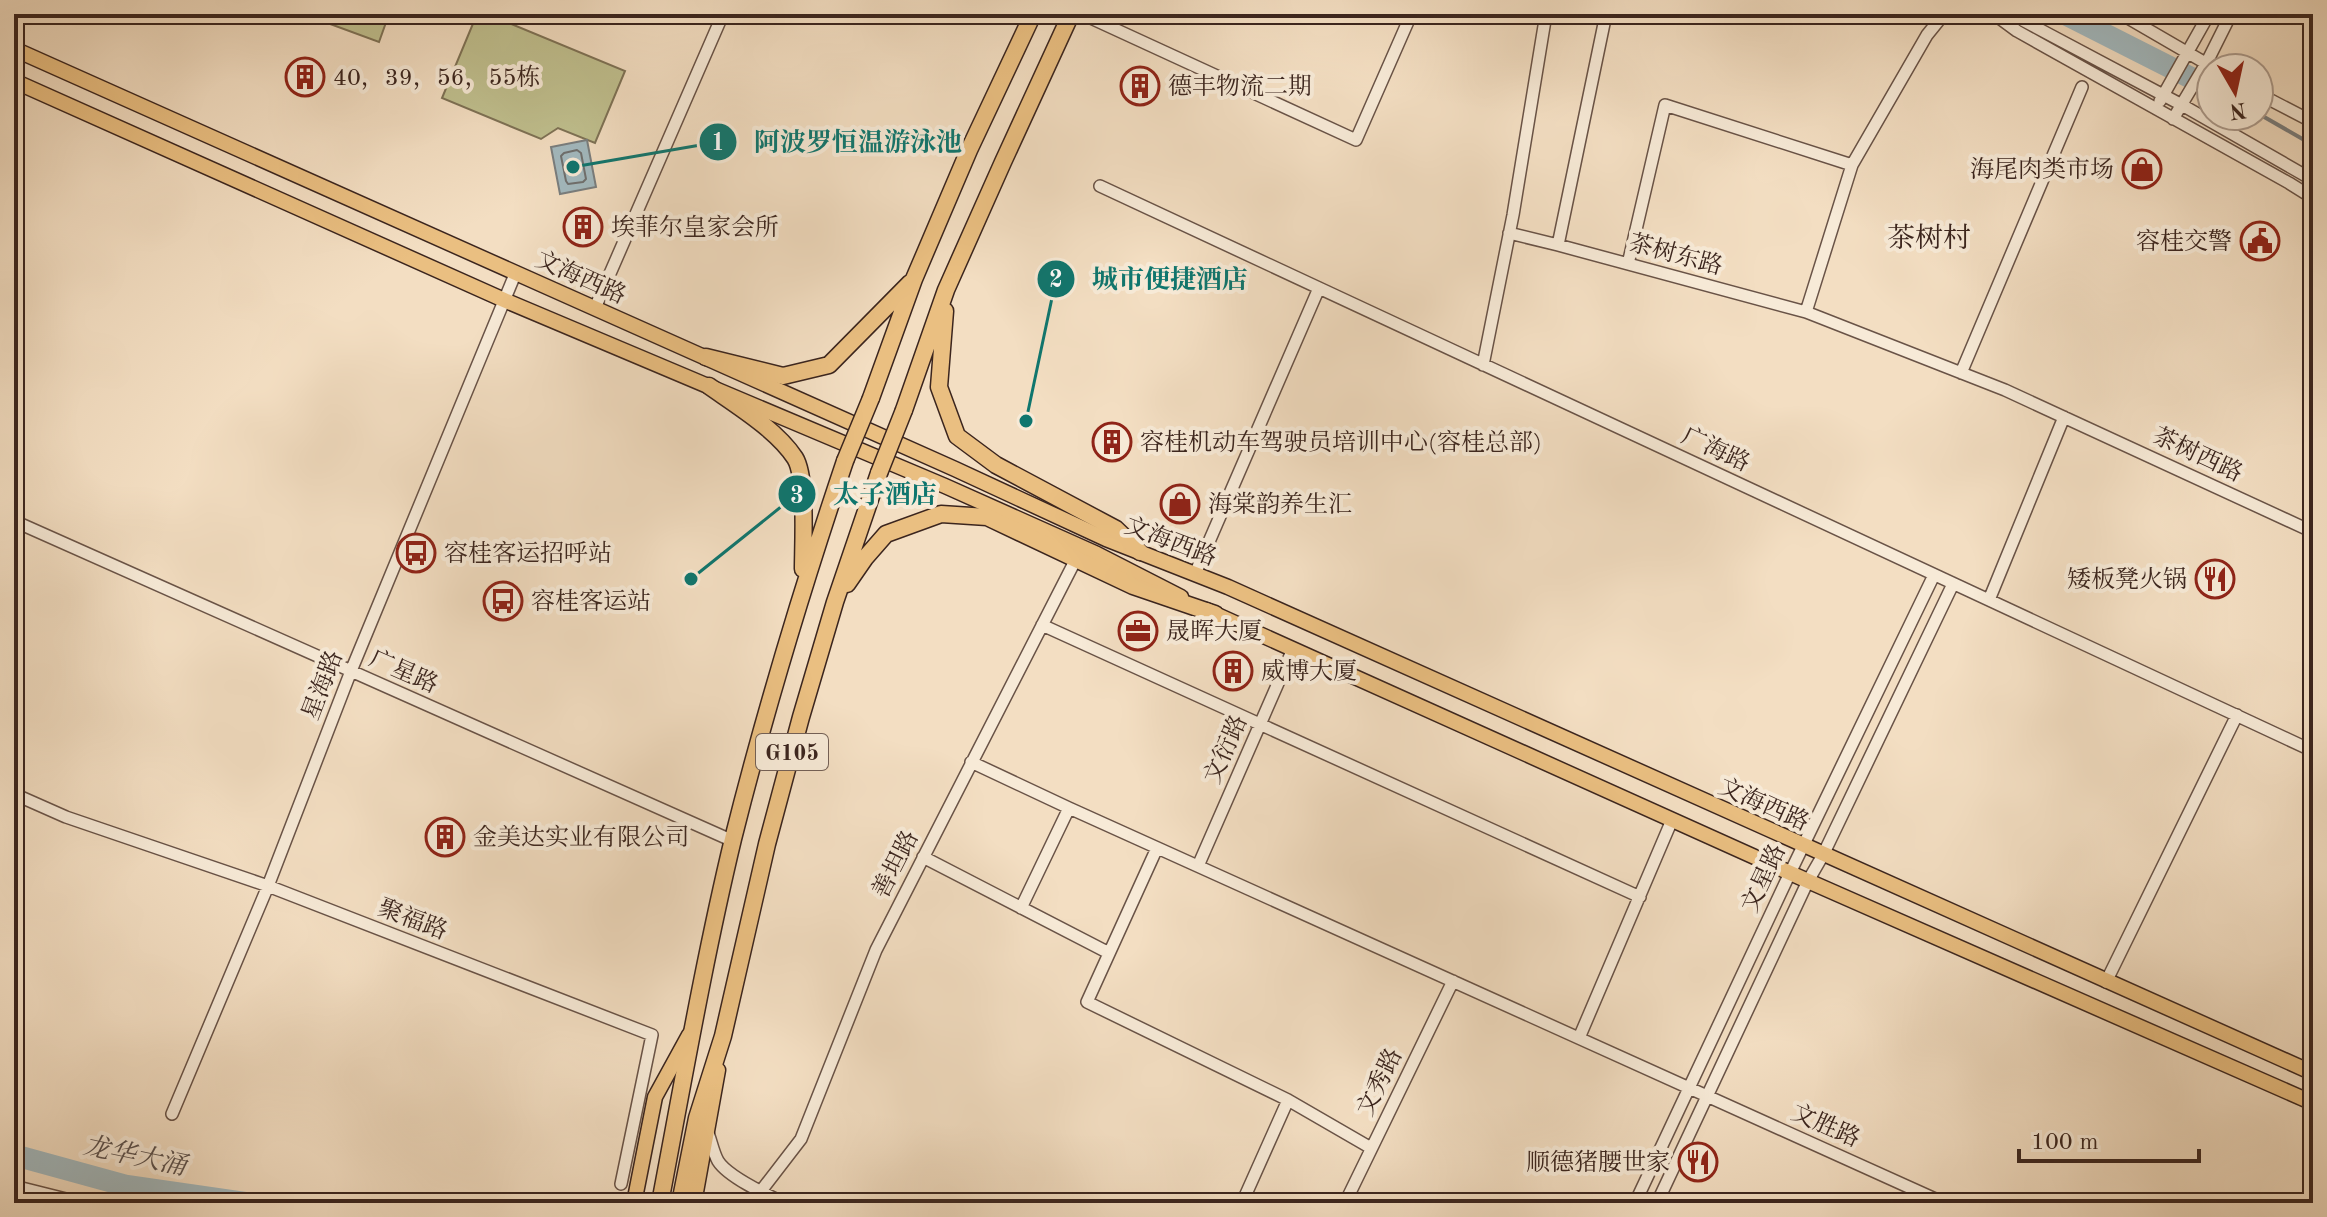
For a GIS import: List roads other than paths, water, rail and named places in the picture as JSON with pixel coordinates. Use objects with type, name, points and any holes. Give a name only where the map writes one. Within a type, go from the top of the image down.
[{"type":"highway","points":[[660,1203],[691,1031],[733,841],[803,587],[845,461],[914,279],[969,150],[1033,14]]},
{"type":"highway","name":"G105","points":[[680,1203],[702,1124],[767,844],[835,602],[946,290],[1071,14]]},
{"type":"highway","points":[[706,357],[783,376],[829,365],[914,279]]},
{"type":"highway","points":[[946,290],[939,387],[957,436],[996,465],[1116,529],[1140,552]]},
{"type":"highway","points":[[709,386],[766,427],[797,460],[804,505],[803,587]]},
{"type":"highway","points":[[835,602],[886,534],[941,514],[987,517],[1133,586],[1215,614]]},
{"type":"main road","name":"文海西路","points":[[14,49],[1106,539],[1228,587],[2313,1073]]},
{"type":"main road","name":"文海西路","points":[[14,81],[504,300],[1069,541],[1215,614],[1790,873],[2313,1103]]},
{"type":"main road","points":[[634,1203],[655,1097],[691,1031]]},
{"type":"main road","points":[[694,1203],[702,1124]]},
{"type":"street","points":[[595,308],[723,14]]},
{"type":"street","points":[[1082,14],[1356,140],[1410,17],[1469,14]]},
{"type":"street","points":[[1483,365],[1546,14]]},
{"type":"street","points":[[1558,245],[1606,14]]},
{"type":"street","points":[[1806,312],[1852,165],[1927,35],[1944,14]]},
{"type":"street","points":[[1994,14],[2017,31],[2313,198]]},
{"type":"street","points":[[2015,14],[2313,180]]},
{"type":"street","points":[[2121,14],[2195,57]]},
{"type":"street","points":[[2156,109],[2209,14]]},
{"type":"street","points":[[2215,52],[2231,14]]},
{"type":"street","points":[[2173,119],[2195,86]]},
{"type":"street","points":[[1961,373],[2082,87]]},
{"type":"street","points":[[2275,102],[2313,122]]},
{"type":"street","points":[[1628,264],[1665,105],[1852,165]]},
{"type":"street","name":"广海路","points":[[1100,186],[2313,751]]},
{"type":"street","name":"茶树东路","points":[[1509,233],[1806,312],[2005,390]]},
{"type":"street","name":"星海路","points":[[172,1114],[268,886],[351,671],[516,272]]},
{"type":"street","points":[[1195,574],[1319,288]]},
{"type":"street","name":"茶树西路","points":[[2005,390],[2313,532]]},
{"type":"street","points":[[1989,600],[2064,417]]},
{"type":"street","name":"广星路","points":[[14,521],[733,841]]},
{"type":"street","name":"善坦路","points":[[761,1191],[801,1139],[876,950],[1076,559]]},
{"type":"street","name":"文星路","points":[[1635,1203],[1934,575]]},
{"type":"street","name":"文星路","points":[[1657,1203],[1808,881],[1953,584]]},
{"type":"street","points":[[1042,625],[1640,897]]},
{"type":"street","name":"文衍路","points":[[1198,866],[1293,649]]},
{"type":"street","points":[[2106,982],[2237,715]]},
{"type":"street","name":"文胜路","points":[[971,762],[1689,1087],[1921,1198],[1944,1203]]},
{"type":"street","name":"聚福路","points":[[14,794],[66,817],[268,886],[652,1035],[621,1184]]},
{"type":"street","points":[[1021,908],[1069,808]]},
{"type":"street","points":[[1579,1038],[1672,820]]},
{"type":"street","points":[[1157,848],[1087,1002],[1288,1100],[1371,1148]]},
{"type":"street","points":[[923,857],[1109,953]]},
{"type":"street","name":"文秀路","points":[[1345,1203],[1453,981]]},
{"type":"street","points":[[1242,1203],[1288,1100]]},
{"type":"street","points":[[702,1124],[719,1161],[728,1171],[784,1203]]},
{"type":"street","points":[[14,1186],[82,1203]]},
{"type":"water","points":[[587,140],[596,187],[560,194],[551,147]]},
{"type":"waterway","points":[[2065,14],[2195,80]]},
{"type":"waterway","points":[[2275,123],[2313,145]]},
{"type":"waterway","name":"龙华大涌","points":[[14,1155],[127,1186],[245,1203]]},
{"type":"place","name":"40，39，56，55栋","points":[[305,77]]},
{"type":"place","name":"德丰物流二期","points":[[1140,86]]},
{"type":"place","name":"阿波罗恒温游泳池","points":[[573,167]]},
{"type":"place","name":"海尾肉类市场","points":[[2142,169]]},
{"type":"place","name":"埃菲尔皇家会所","points":[[583,227]]},
{"type":"place","name":"容桂交警","points":[[2260,241]]},
{"type":"place","name":"城市便捷酒店","points":[[1026,421]]},
{"type":"place","name":"容桂机动车驾驶员培训中心(容桂总部)","points":[[1112,442]]},
{"type":"place","name":"海棠韵养生汇","points":[[1180,504]]},
{"type":"place","name":"容桂客运招呼站","points":[[416,553]]},
{"type":"place","name":"太子酒店","points":[[691,579]]},
{"type":"place","name":"矮板凳火锅","points":[[2215,579]]},
{"type":"place","name":"容桂客运站","points":[[503,601]]},
{"type":"place","name":"晟晖大厦","points":[[1138,631]]},
{"type":"place","name":"威博大厦","points":[[1233,671]]},
{"type":"place","name":"金美达实业有限公司","points":[[445,837]]},
{"type":"place","name":"顺德猪腰世家","points":[[1698,1162]]},
{"type":"district","name":"茶树村","points":[[1929,237]]}]
